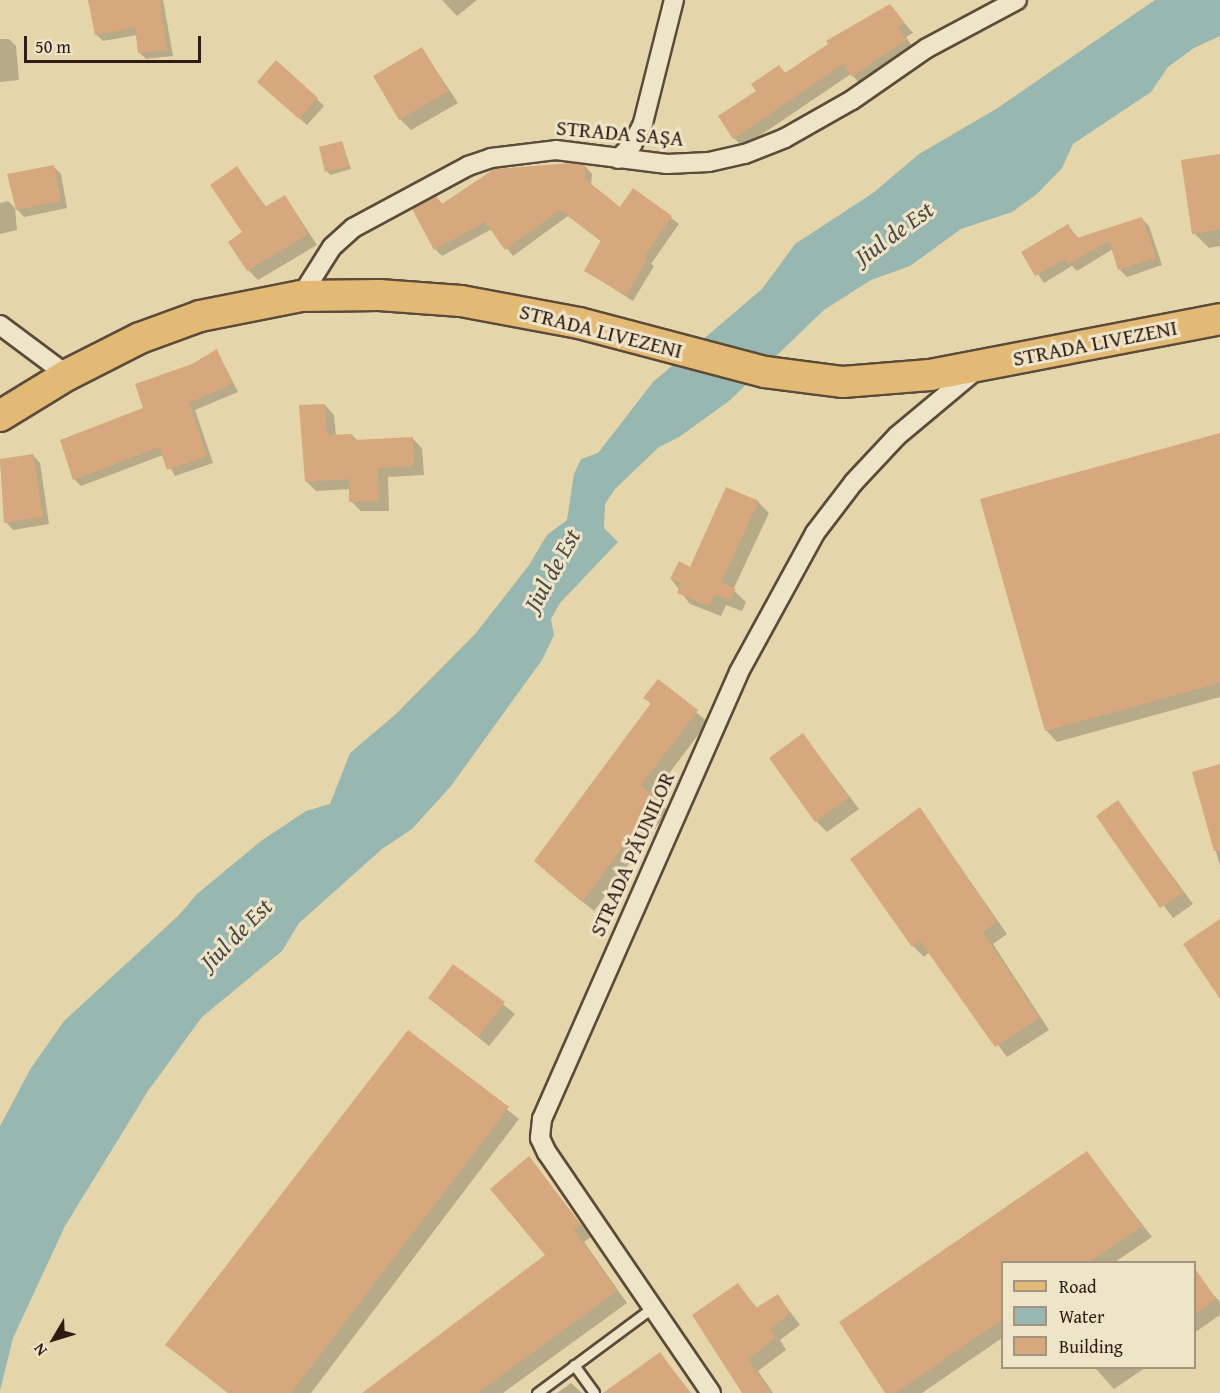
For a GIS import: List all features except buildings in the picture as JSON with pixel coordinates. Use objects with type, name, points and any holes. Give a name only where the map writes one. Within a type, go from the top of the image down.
[{"type":"main road","name":"STRADA LIVEZENI","points":[[0,416],[68,375],[140,338],[200,316],[300,296],[415,296],[579,323],[795,378],[887,381],[981,366],[1220,319]]},
{"type":"street","points":[[618,159],[633,145],[643,123],[674,0]]},
{"type":"street","name":"STRADA SAŞA","points":[[300,296],[332,247],[353,228],[468,166],[502,155],[556,150],[667,164],[709,162],[775,142],[852,100],[927,48],[1017,0]]},
{"type":"street","points":[[0,325],[68,375]]},
{"type":"street","name":"STRADA PĂUNILOR","points":[[711,1393],[547,1153],[540,1138],[542,1119],[739,672],[815,533],[854,482],[897,435],[981,366]]},
{"type":"lane","points":[[537,1393],[652,1308]]},
{"type":"lane","points":[[574,1365],[594,1393]]},
{"type":"water","name":"Jiul de Est","points":[[1155,0],[1220,0],[1220,36],[1194,48],[1168,67],[1151,92],[1073,144],[1062,168],[1037,194],[1012,212],[961,229],[910,266],[871,280],[824,310],[729,401],[679,437],[659,447],[615,489],[605,504],[604,528],[618,542],[560,603],[551,619],[554,635],[542,660],[451,786],[412,829],[382,849],[299,923],[282,951],[202,1017],[148,1091],[65,1226],[13,1338],[0,1391],[0,1126],[31,1068],[64,1021],[178,916],[197,894],[261,841],[306,811],[330,804],[350,753],[396,714],[476,633],[529,565],[547,535],[567,520],[574,474],[581,459],[598,453],[653,382],[762,289],[795,244],[873,193],[919,154],[996,109]]}]
